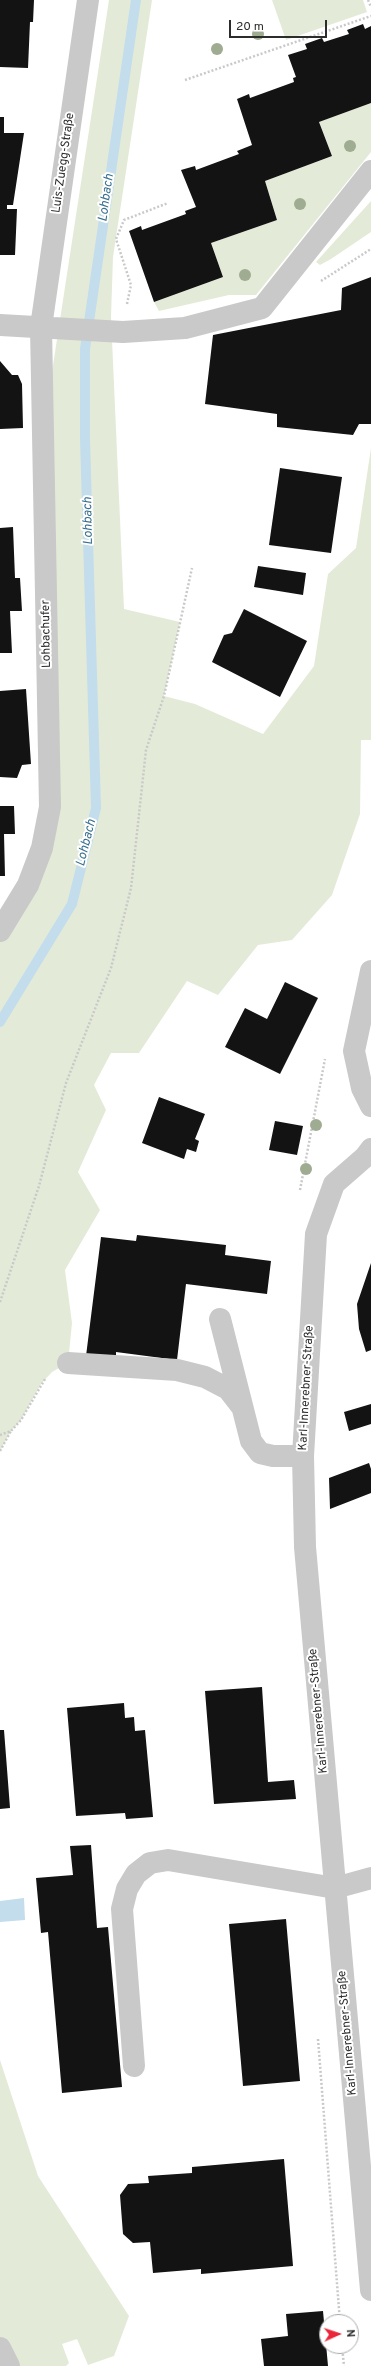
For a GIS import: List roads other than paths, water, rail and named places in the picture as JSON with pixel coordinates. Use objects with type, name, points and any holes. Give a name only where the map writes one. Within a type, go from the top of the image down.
[{"type":"street","name":"Luis-Zuegg-Straße","points":[[41,327],[88,0]]},
{"type":"street","points":[[0,325],[123,332],[185,328],[262,308],[371,171]]},
{"type":"street","name":"Lohbachufer","points":[[0,931],[28,885],[42,848],[50,807],[41,327]]},
{"type":"street","points":[[371,971],[354,1052],[362,1088],[371,1106]]},
{"type":"street","name":"Karl-Innerebner-Straße","points":[[371,1149],[365,1157],[334,1184],[316,1234],[303,1456],[305,1547],[371,2290]]},
{"type":"street","points":[[220,1318],[251,1441],[260,1453],[273,1456],[303,1456]]},
{"type":"street","points":[[68,1363],[177,1370],[205,1377],[228,1389],[242,1407]]},
{"type":"street","points":[[134,2066],[122,1909],[127,1889],[136,1874],[150,1863],[168,1860],[336,1888],[371,1878]]},
{"type":"street","points":[[0,2348],[9,2366]]},
{"type":"water","points":[[24,1898],[25,1920],[0,1922],[0,1901]]},
{"type":"waterway","name":"Lohbach","points":[[0,1022],[72,904],[96,808],[85,439],[85,349],[136,0]]}]
